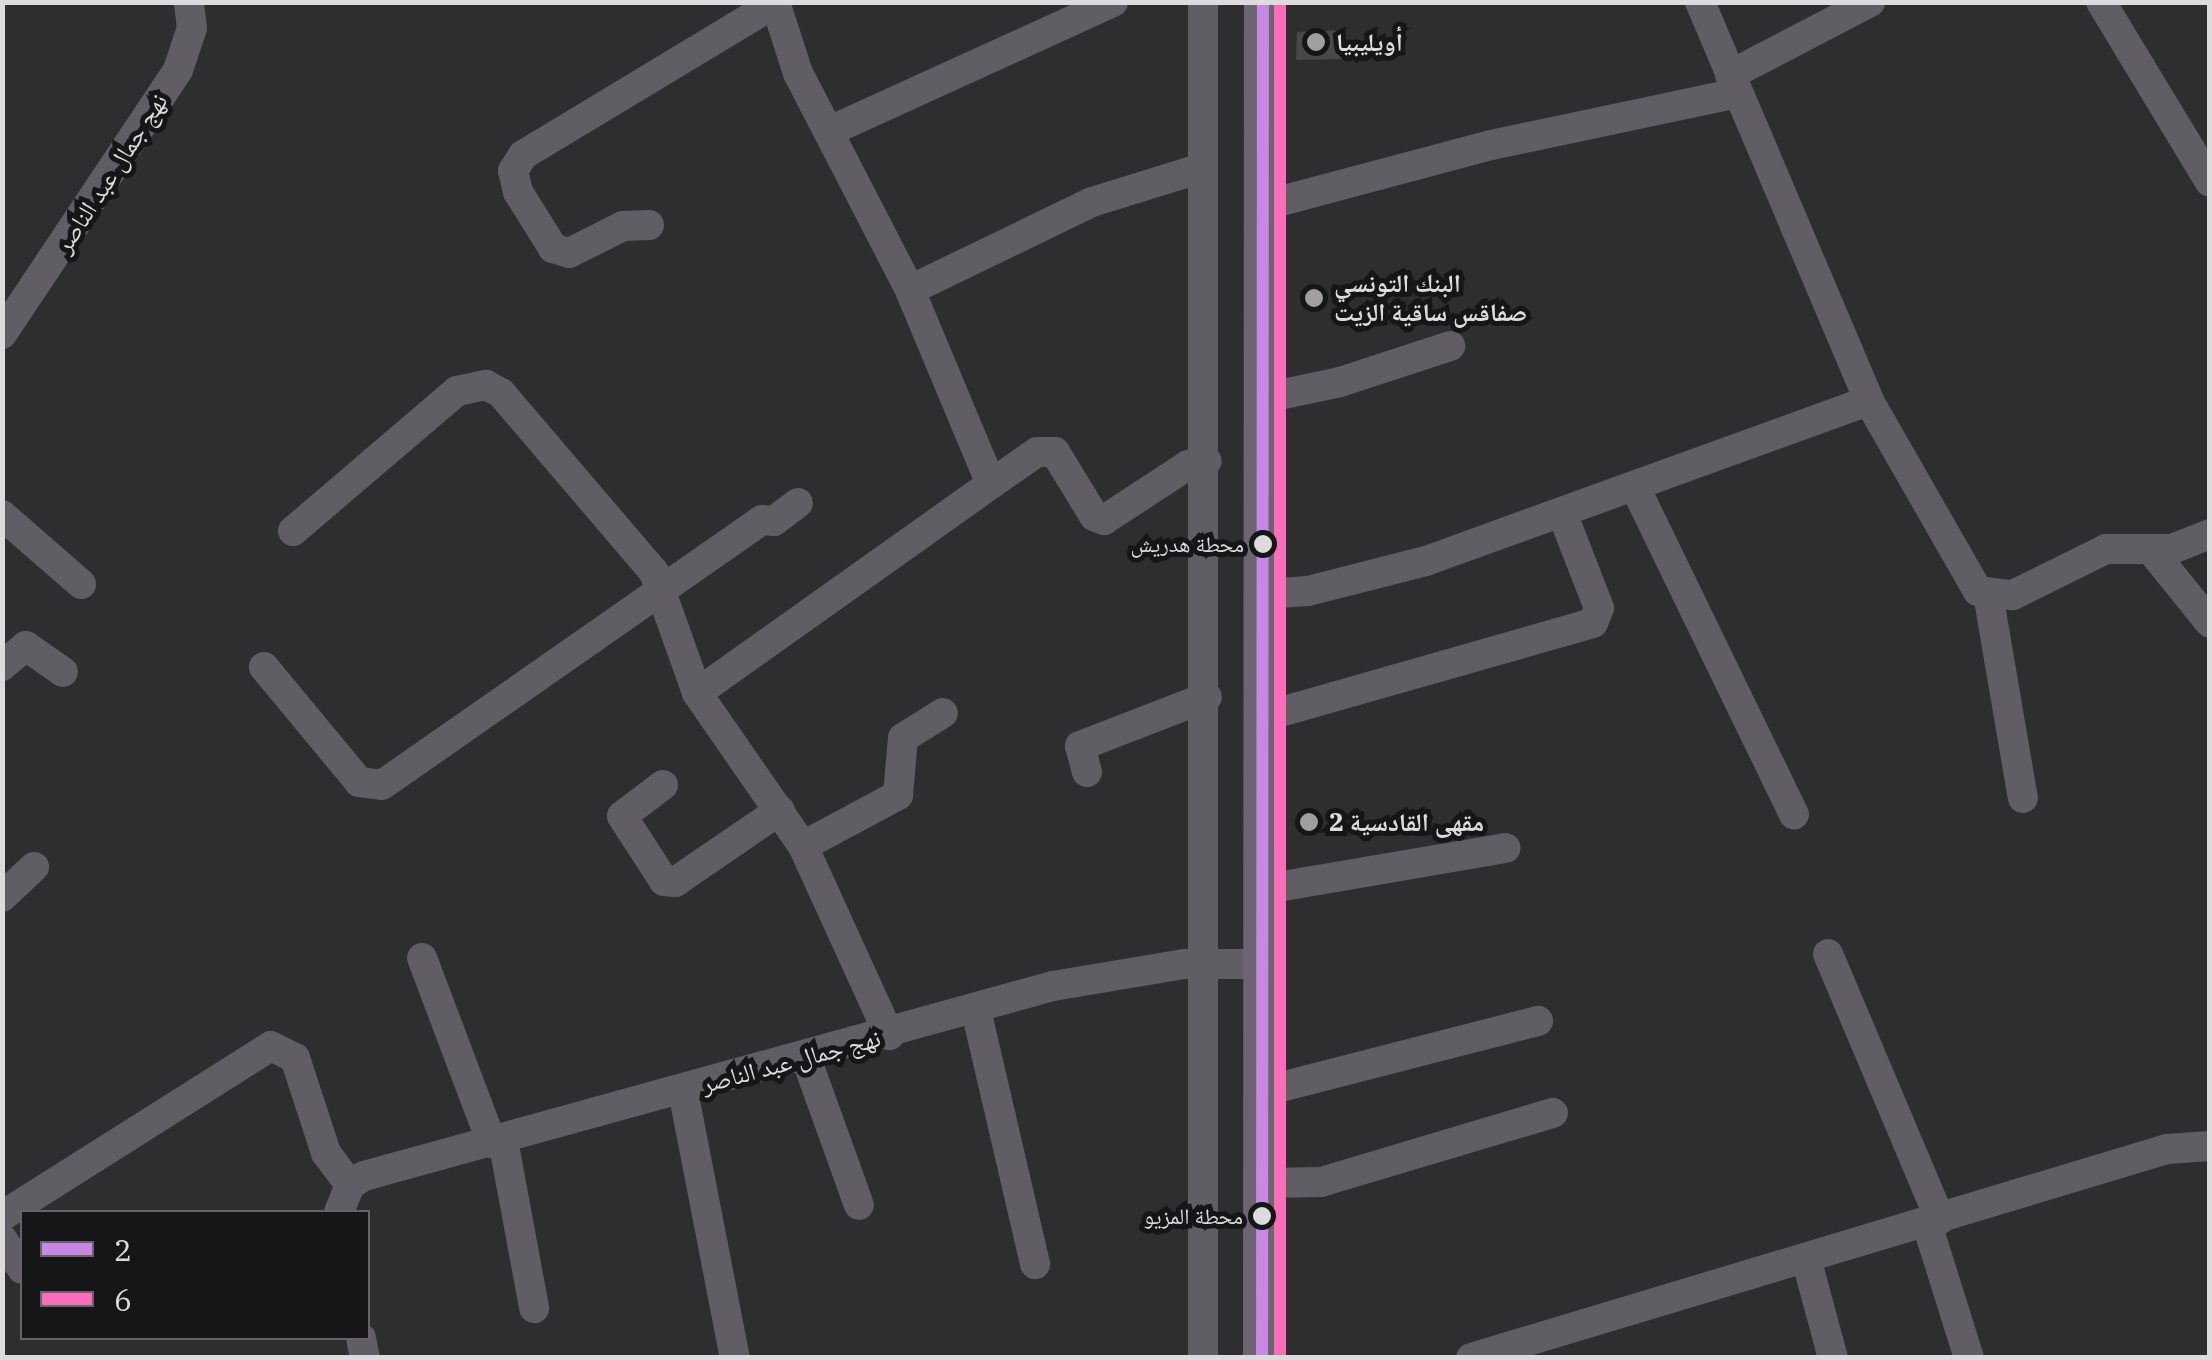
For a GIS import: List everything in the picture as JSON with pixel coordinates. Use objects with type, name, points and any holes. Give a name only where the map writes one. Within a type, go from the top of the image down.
[{"type":"main road","points":[[1262,1358],[1267,964],[1262,594],[1263,2]]},
{"type":"street","name":"نهج جمال عبد الناصر","points":[[2,334],[178,70],[192,28],[189,2]]},
{"type":"street","points":[[832,130],[1113,2]]},
{"type":"street","points":[[1203,1358],[1208,697],[1204,2]]},
{"type":"street","points":[[1700,2],[1870,401],[1973,584],[1988,594],[2013,594],[2106,548],[2152,551],[2210,534]]},
{"type":"street","points":[[1262,206],[1734,84],[1870,2]]},
{"type":"street","points":[[2101,2],[2210,182]]},
{"type":"street","points":[[649,225],[624,226],[569,253],[552,248],[518,192],[513,171],[523,154],[773,4],[798,73],[832,130],[910,290],[991,484]]},
{"type":"street","points":[[910,290],[1092,202],[1202,168]]},
{"type":"street","points":[[1264,398],[1340,382],[1450,346]]},
{"type":"street","points":[[294,531],[457,391],[486,385],[501,393],[654,572],[696,693],[803,846],[888,1034]]},
{"type":"street","points":[[1262,594],[1308,592],[1426,561],[1563,515],[1870,401]]},
{"type":"street","points":[[696,693],[1037,452],[1055,452],[1094,516],[1104,520],[1188,465],[1207,461]]},
{"type":"street","points":[[1635,487],[1794,814]]},
{"type":"street","points":[[264,667],[359,782],[382,785],[762,520],[774,521],[798,503]]},
{"type":"street","points":[[2,514],[80,584]]},
{"type":"street","points":[[1263,717],[1593,623],[1599,608],[1563,515]]},
{"type":"street","points":[[2152,551],[2210,623]]},
{"type":"street","points":[[1988,594],[2023,798]]},
{"type":"street","points":[[2,666],[26,646],[63,672]]},
{"type":"street","points":[[1087,772],[1080,746],[1208,697]]},
{"type":"street","points":[[803,846],[898,795],[903,738],[943,712]]},
{"type":"street","points":[[663,785],[622,816],[664,881],[675,882],[780,810]]},
{"type":"street","points":[[1266,889],[1506,848]]},
{"type":"street","points":[[2,897],[34,867]]},
{"type":"street","points":[[1828,954],[1933,1221],[1970,1358]]},
{"type":"street","points":[[422,958],[497,1141],[534,1308]]},
{"type":"street","name":"نهج جمال عبد الناصر","points":[[344,1199],[364,1176],[1080,980],[1206,962],[1267,964]]},
{"type":"street","points":[[976,1010],[1035,1264]]},
{"type":"street","points":[[1265,1091],[1538,1020]]},
{"type":"street","points":[[2,1216],[271,1046],[295,1058],[344,1199]]},
{"type":"street","points":[[806,1058],[858,1206]]},
{"type":"street","points":[[682,1091],[734,1358]]},
{"type":"street","points":[[1263,1183],[1321,1182],[1553,1113]]},
{"type":"street","points":[[1471,1358],[2167,1149],[2210,1146]]},
{"type":"street","points":[[2,1239],[20,1266]]},
{"type":"street","points":[[1806,1258],[1833,1358]]},
{"type":"building","points":[[1341,30],[1342,59],[1296,60],[1297,32]]},
{"type":"transit line","name":"2","points":[[1262,1358],[1263,2]]},
{"type":"transit line","name":"6","points":[[1280,2],[1280,1358]]},
{"type":"place","name":"أويليبيا","points":[[1316,42]]},
{"type":"place","name":"البنك التونسي صفاقس ساقية الزيت","points":[[1314,298]]},
{"type":"place","name":"محطة هدريش","points":[[1263,544]]},
{"type":"place","name":"مقهى القادسية 2","points":[[1309,822]]},
{"type":"place","name":"محطة المزيو","points":[[1262,1216]]}]
